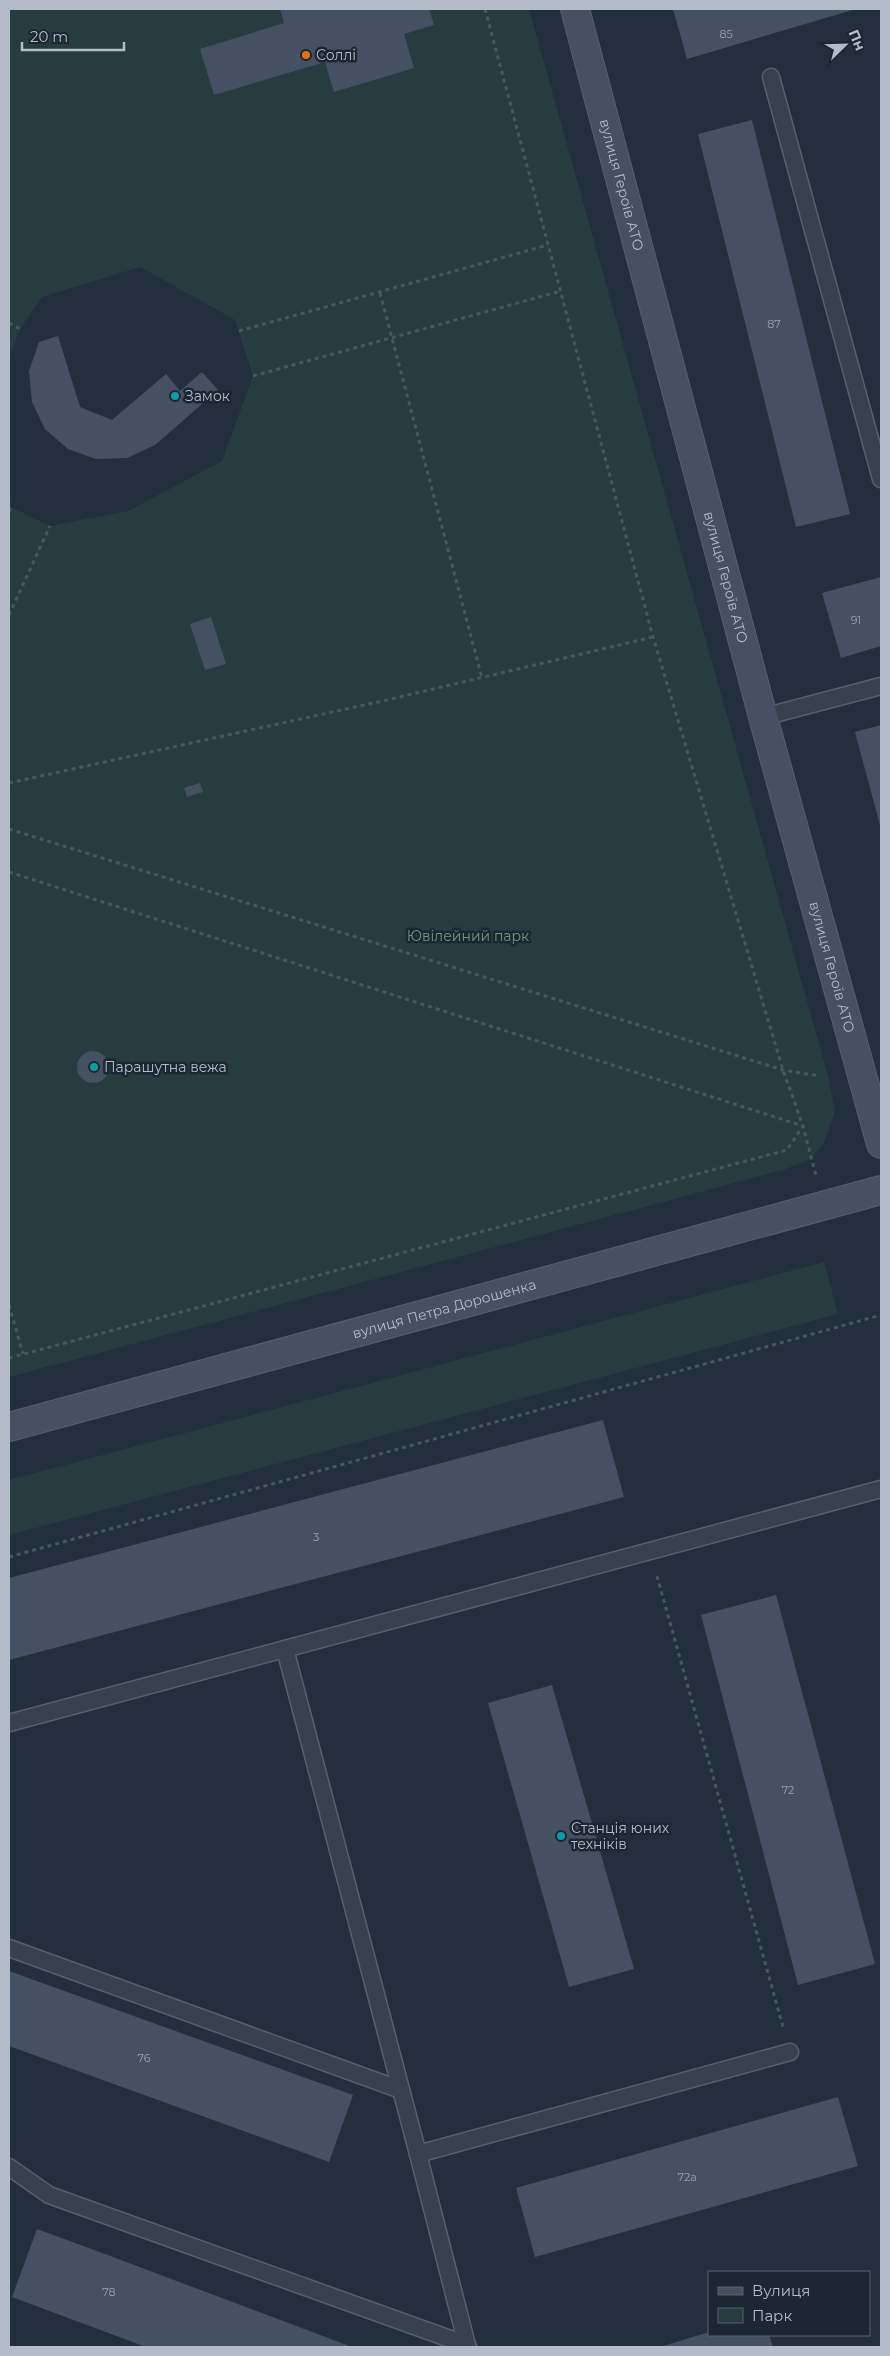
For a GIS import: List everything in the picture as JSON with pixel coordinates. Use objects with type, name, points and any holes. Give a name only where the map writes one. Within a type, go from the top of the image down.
[{"type":"street","name":"вулиця Героїв АТО","points":[[575,9],[763,717],[881,1144]]},
{"type":"street","name":"вулиця Петра Дорошенка","points":[[9,1427],[881,1190]]},
{"type":"lane","points":[[771,77],[881,480]]},
{"type":"lane","points":[[763,717],[881,686]]},
{"type":"lane","points":[[9,1723],[881,1489]]},
{"type":"lane","points":[[285,1649],[467,2346]]},
{"type":"lane","points":[[9,1948],[401,2090]]},
{"type":"lane","points":[[418,2154],[790,2052]]},
{"type":"lane","points":[[9,2167],[49,2195],[467,2346]]},
{"type":"path","points":[[485,9],[653,637],[783,1070],[803,1126],[824,1206]]},
{"type":"path","points":[[240,331],[548,245]]},
{"type":"path","points":[[253,376],[560,291]]},
{"type":"path","points":[[380,293],[482,678]]},
{"type":"path","points":[[9,323],[20,329]]},
{"type":"path","points":[[9,512],[11,507]]},
{"type":"path","points":[[9,615],[50,526]]},
{"type":"path","points":[[9,783],[482,678],[653,637]]},
{"type":"path","points":[[9,829],[783,1070],[819,1076]]},
{"type":"path","points":[[9,872],[803,1126]]},
{"type":"path","points":[[9,1358],[787,1150],[803,1126]]},
{"type":"path","points":[[9,1305],[23,1354]]},
{"type":"path","points":[[9,1557],[881,1315]]},
{"type":"path","points":[[650,1551],[790,2052]]},
{"type":"green space","name":"Ювілейний парк","points":[[9,9],[529,9],[828,1076],[835,1111],[824,1143],[810,1159],[786,1169],[9,1377],[9,490],[11,507],[50,526],[128,511],[222,461],[253,376],[235,320],[140,267],[42,297],[20,329],[9,359]]},
{"type":"green space","points":[[824,1262],[838,1314],[9,1535],[9,1480]]},
{"type":"building","name":"Соллі","points":[[280,9],[429,9],[434,25],[404,34],[414,68],[334,92],[325,62],[214,95],[200,49],[284,23]]},
{"type":"building","points":[[673,9],[856,9],[687,59]]},
{"type":"building","points":[[752,120],[850,514],[796,527],[698,134]]},
{"type":"building","name":"Замок","points":[[58,336],[80,407],[112,420],[166,374],[180,391],[202,372],[218,390],[155,445],[127,458],[96,459],[68,449],[45,429],[32,402],[29,371],[39,342]]},
{"type":"building","points":[[881,577],[881,646],[841,658],[822,593]]},
{"type":"building","points":[[211,617],[226,664],[205,670],[190,624]]},
{"type":"building","points":[[881,725],[881,829],[855,732]]},
{"type":"building","points":[[200,783],[203,792],[187,797],[184,788]]},
{"type":"building","name":"Парашутна вежа","points":[[93,1051],[105,1055],[109,1067],[105,1079],[93,1083],[81,1079],[77,1067],[81,1055]]},
{"type":"building","points":[[603,1420],[624,1497],[9,1660],[9,1578]]},
{"type":"building","points":[[776,1595],[875,1964],[798,1985],[701,1615]]},
{"type":"building","name":"Станція юних техніків","points":[[552,1685],[634,1969],[569,1987],[488,1703]]},
{"type":"building","points":[[9,1971],[353,2095],[329,2162],[9,2046]]},
{"type":"building","points":[[838,2097],[858,2166],[535,2257],[516,2188]]},
{"type":"building","points":[[37,2229],[352,2347],[146,2347],[12,2297]]},
{"type":"building","points":[[708,2332],[708,2336],[769,2336],[773,2347],[660,2347]]},
{"type":"place","name":"Соллі","points":[[306,55]]},
{"type":"place","name":"Замок","points":[[175,396]]},
{"type":"place","name":"Парашутна вежа","points":[[94,1067]]},
{"type":"place","name":"Станція юних техніків","points":[[561,1836]]}]
